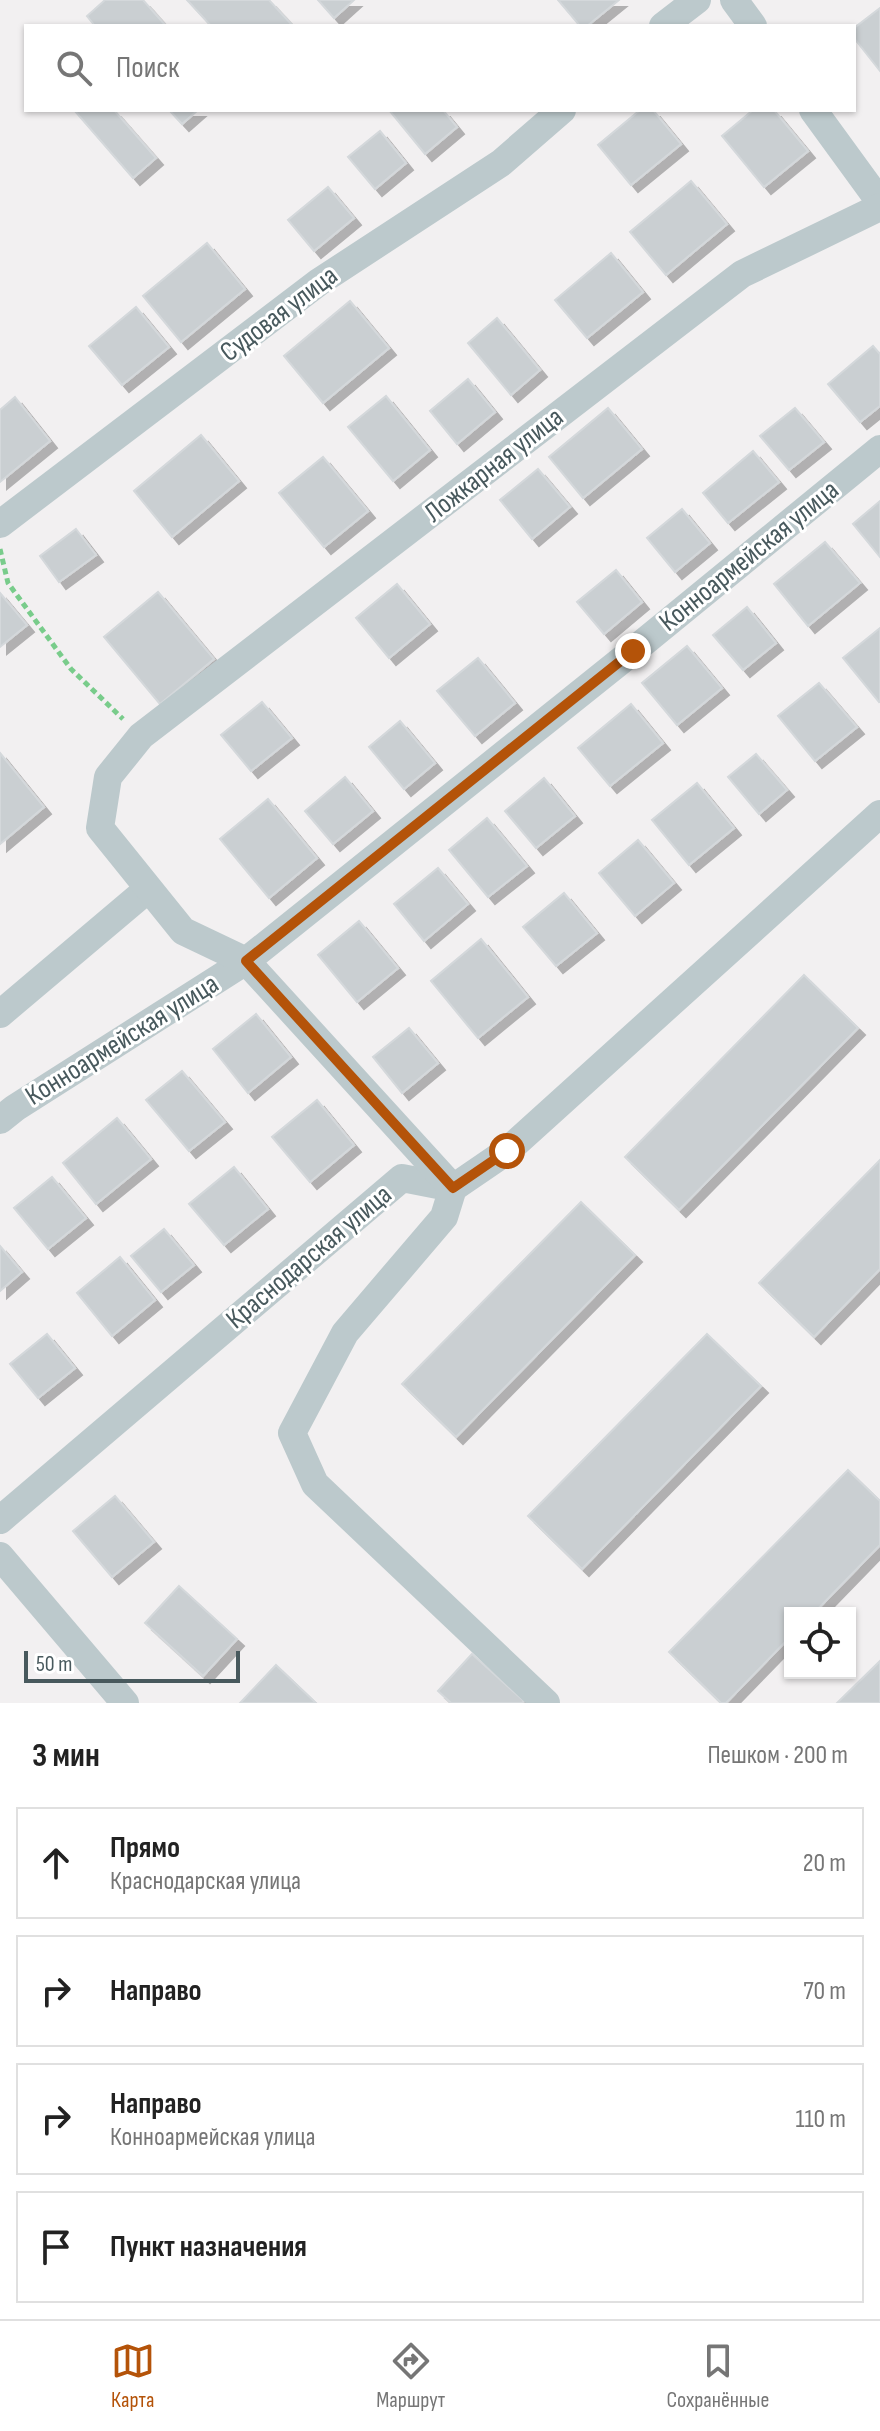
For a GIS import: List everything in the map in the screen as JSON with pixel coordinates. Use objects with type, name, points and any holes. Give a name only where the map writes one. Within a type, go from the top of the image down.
[{"type":"street","points":[[666,24],[697,0]]},
{"type":"street","points":[[734,0],[752,24]]},
{"type":"street","name":"Судовая улица","points":[[0,524],[319,282],[501,163],[560,112]]},
{"type":"street","points":[[814,112],[880,204]]},
{"type":"street","name":"Ложкарная улица","points":[[246,961],[183,931],[100,828],[108,777],[134,744],[742,274],[880,204]]},
{"type":"street","name":"Конноармейская улица","points":[[0,1120],[246,961],[880,449]]},
{"type":"street","points":[[546,1703],[315,1484],[292,1433],[345,1333],[444,1217],[453,1188],[507,1151],[880,814]]},
{"type":"street","points":[[0,1014],[148,889]]},
{"type":"street","points":[[246,961],[453,1188]]},
{"type":"street","name":"Краснодарская улица","points":[[0,1520],[402,1178],[453,1188]]},
{"type":"street","points":[[0,1556],[125,1703]]},
{"type":"path","points":[[0,549],[8,583],[71,669],[134,744]]},
{"type":"building","points":[[105,0],[143,0],[164,24],[93,24],[87,16]]},
{"type":"building","points":[[187,0],[269,0],[291,24],[209,24]]},
{"type":"building","points":[[318,0],[354,0],[334,18]]},
{"type":"building","points":[[558,0],[619,0],[589,24],[578,24]]},
{"type":"building","points":[[880,8],[880,71],[856,41],[856,26]]},
{"type":"building","points":[[76,112],[116,112],[156,158],[133,178]]},
{"type":"building","points":[[171,112],[196,112],[182,124]]},
{"type":"building","points":[[391,112],[445,112],[457,127],[425,154]]},
{"type":"building","points":[[638,112],[655,112],[681,144],[631,185],[598,145]]},
{"type":"building","points":[[751,112],[776,112],[808,151],[764,187],[722,136]]},
{"type":"building","points":[[380,131],[406,163],[375,189],[348,157]]},
{"type":"building","points":[[691,181],[727,224],[666,275],[630,232]]},
{"type":"building","points":[[328,187],[354,218],[314,251],[288,220]]},
{"type":"building","points":[[207,243],[245,289],[181,342],[143,296]]},
{"type":"building","points":[[611,253],[643,292],[587,338],[555,300]]},
{"type":"building","points":[[350,301],[389,348],[323,403],[284,356]]},
{"type":"building","points":[[136,307],[169,347],[122,385],[89,346]]},
{"type":"building","points":[[497,318],[540,370],[511,395],[468,343]]},
{"type":"building","points":[[873,346],[880,354],[880,406],[860,422],[828,384]]},
{"type":"building","points":[[468,379],[495,412],[457,444],[430,411]]},
{"type":"building","points":[[386,396],[430,450],[393,481],[348,427]]},
{"type":"building","points":[[15,397],[50,441],[0,482],[0,410]]},
{"type":"building","points":[[608,408],[642,449],[583,498],[549,457]]},
{"type":"building","points":[[795,408],[824,442],[789,470],[760,436]]},
{"type":"building","points":[[201,435],[239,481],[172,537],[134,491]]},
{"type":"building","points":[[753,451],[779,482],[728,523],[703,493]]},
{"type":"building","points":[[323,457],[368,511],[324,547],[279,493]]},
{"type":"building","points":[[538,469],[570,507],[532,539],[500,500]]},
{"type":"building","points":[[880,501],[880,557],[853,524]]},
{"type":"building","points":[[682,509],[710,543],[675,572],[647,538]]},
{"type":"building","points":[[76,529],[96,555],[59,582],[40,556]]},
{"type":"building","points":[[825,542],[860,583],[808,626],[774,584]]},
{"type":"building","points":[[616,570],[642,602],[604,634],[577,602]]},
{"type":"building","points":[[397,584],[430,624],[389,658],[356,618]]},
{"type":"building","points":[[158,592],[214,659],[160,704],[104,637]]},
{"type":"building","points":[[0,593],[27,625],[0,647]]},
{"type":"building","points":[[747,607],[776,643],[743,670],[713,635]]},
{"type":"building","points":[[880,628],[880,701],[879,702],[843,658]]},
{"type":"building","points":[[687,646],[722,688],[677,725],[642,683]]},
{"type":"building","points":[[478,658],[515,703],[475,736],[437,691]]},
{"type":"building","points":[[819,683],[857,727],[815,761],[778,716]]},
{"type":"building","points":[[262,702],[292,738],[251,771],[221,735]]},
{"type":"building","points":[[631,704],[663,743],[610,786],[578,748]]},
{"type":"building","points":[[400,721],[435,763],[404,789],[369,747]]},
{"type":"building","points":[[0,753],[44,807],[0,844]]},
{"type":"building","points":[[756,754],[787,790],[759,814],[728,777]]},
{"type":"building","points":[[345,777],[373,811],[333,844],[305,811]]},
{"type":"building","points":[[544,778],[575,816],[536,848],[505,811]]},
{"type":"building","points":[[697,783],[734,828],[689,865],[652,820]]},
{"type":"building","points":[[268,799],[317,858],[269,898],[220,839]]},
{"type":"building","points":[[487,818],[527,866],[488,897],[449,850]]},
{"type":"building","points":[[638,840],[674,883],[635,916],[599,873]]},
{"type":"building","points":[[438,868],[468,904],[424,941],[394,904]]},
{"type":"building","points":[[564,893],[597,933],[556,966],[523,927]]},
{"type":"building","points":[[359,921],[398,968],[357,1002],[318,955]]},
{"type":"building","points":[[481,939],[528,997],[478,1038],[431,981]]},
{"type":"building","points":[[804,975],[858,1028],[679,1210],[625,1157]]},
{"type":"building","points":[[256,1014],[291,1057],[248,1093],[213,1049]]},
{"type":"building","points":[[409,1028],[438,1063],[402,1093],[373,1057]]},
{"type":"building","points":[[182,1071],[225,1122],[189,1151],[146,1100]]},
{"type":"building","points":[[317,1100],[354,1145],[310,1182],[272,1137]]},
{"type":"building","points":[[117,1118],[151,1159],[96,1204],[63,1163]]},
{"type":"building","points":[[880,1160],[880,1269],[814,1337],[759,1283]]},
{"type":"building","points":[[234,1167],[268,1209],[224,1245],[189,1204]]},
{"type":"building","points":[[52,1177],[86,1218],[48,1249],[14,1208]]},
{"type":"building","points":[[581,1202],[635,1255],[456,1437],[402,1384]]},
{"type":"building","points":[[164,1229],[194,1265],[161,1292],[131,1256]]},
{"type":"building","points":[[0,1246],[22,1272],[0,1291]]},
{"type":"building","points":[[120,1257],[155,1300],[112,1336],[77,1293]]},
{"type":"building","points":[[47,1334],[75,1368],[38,1398],[10,1364]]},
{"type":"building","points":[[707,1334],[761,1386],[582,1569],[528,1516]]},
{"type":"building","points":[[848,1470],[880,1501],[880,1545],[820,1607],[784,1607],[784,1643],[726,1703],[721,1703],[669,1652]]},
{"type":"building","points":[[115,1496],[154,1542],[112,1577],[73,1531]]},
{"type":"building","points":[[179,1586],[237,1639],[203,1676],[145,1623]]},
{"type":"building","points":[[472,1654],[524,1701],[451,1703],[438,1691]]},
{"type":"building","points":[[880,1661],[880,1703],[837,1703]]},
{"type":"building","points":[[276,1665],[316,1703],[240,1703]]},
{"type":"route","points":[[507,1151],[453,1188],[246,961],[633,651]]}]
